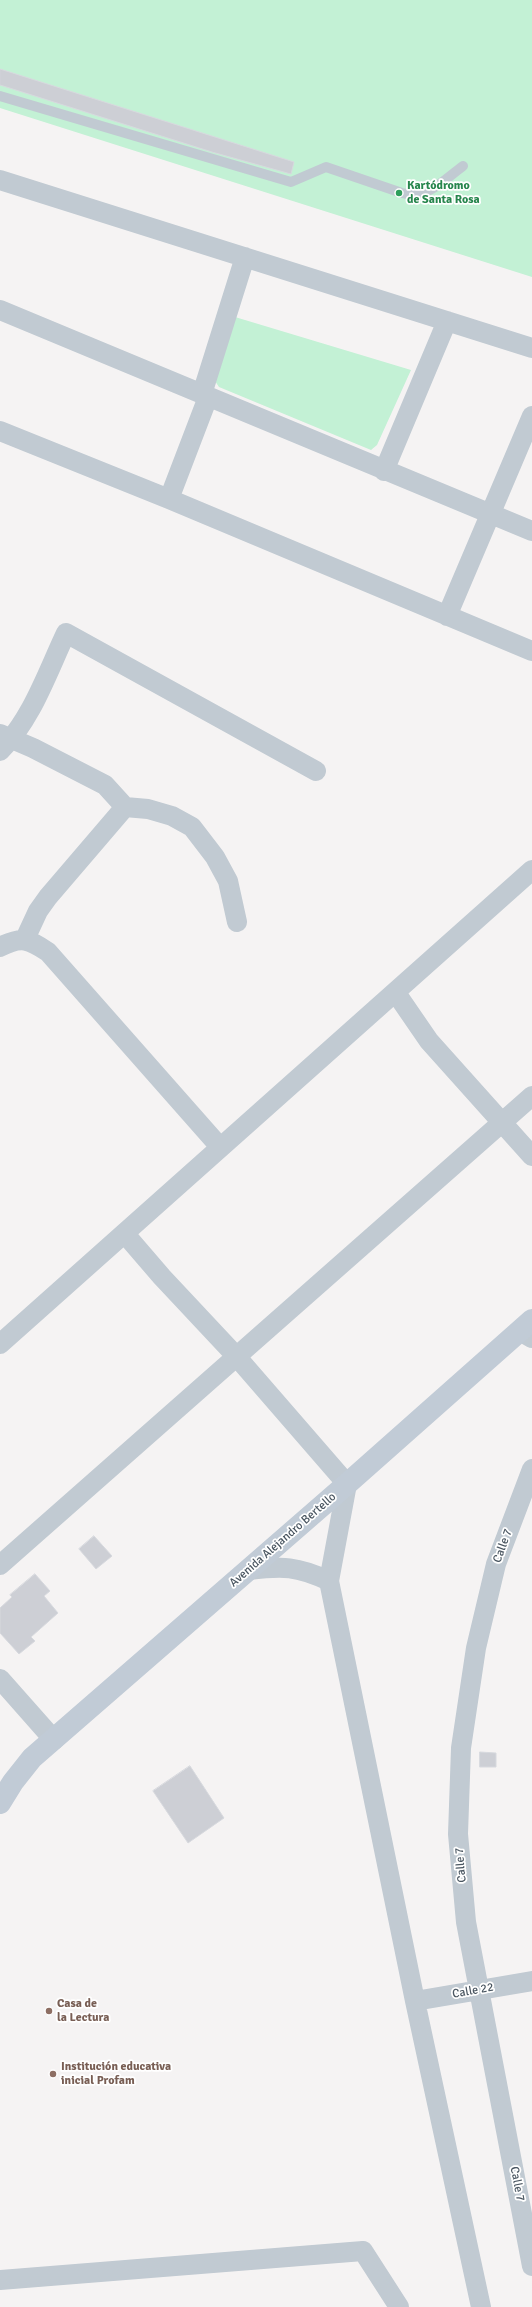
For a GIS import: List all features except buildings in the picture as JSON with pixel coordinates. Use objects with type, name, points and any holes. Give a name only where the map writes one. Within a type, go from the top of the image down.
[{"type":"main road","name":"Avenida Alejandro Bertello","points":[[0,1804],[13,1782],[32,1758],[347,1484],[528,1330]]},
{"type":"main road","name":"Avenida Alejandro Bertello","points":[[0,1772],[32,1758]]},
{"type":"street","points":[[0,180],[532,348]]},
{"type":"street","points":[[169,499],[205,395],[245,257]]},
{"type":"street","points":[[0,310],[532,531]]},
{"type":"street","points":[[384,470],[447,321]]},
{"type":"street","points":[[447,616],[532,416]]},
{"type":"street","points":[[0,431],[169,499],[532,651]]},
{"type":"street","points":[[237,922],[228,881],[215,857],[192,826],[166,814],[148,809],[125,807],[105,785],[4,741],[28,713],[66,633],[316,771]]},
{"type":"street","points":[[25,939],[38,911],[48,897],[125,807]]},
{"type":"street","points":[[0,1344],[125,1234],[220,1147],[396,993],[532,870]]},
{"type":"street","points":[[0,947],[9,942],[25,939],[48,952],[220,1147]]},
{"type":"street","points":[[396,993],[429,1041],[532,1156]]},
{"type":"street","points":[[0,1565],[532,1096]]},
{"type":"street","points":[[125,1234],[162,1277],[236,1356],[347,1484],[329,1581],[414,2001],[481,2307]]},
{"type":"street","name":"Calle 7","points":[[532,1469],[496,1564],[476,1648],[461,1748],[458,1834],[466,1922],[532,2266]]},
{"type":"street","points":[[249,1570],[278,1566],[304,1569],[329,1581]]},
{"type":"street","points":[[0,1679],[54,1740]]},
{"type":"street","name":"Calle 22","points":[[414,2001],[532,1981]]},
{"type":"street","points":[[0,2280],[363,2251],[399,2307]]},
{"type":"lane","points":[[0,96],[291,182],[326,167],[402,193],[414,195],[428,192],[463,166]]},
{"type":"green space","name":"Kartódromo de Santa Rosa","points":[[0,0],[532,0],[532,277],[0,108]]},
{"type":"green space","points":[[235,317],[411,370],[377,445],[371,450],[219,387],[215,381]]},
{"type":"place","name":"Kartódromo de Santa Rosa","points":[[399,193]]},
{"type":"place","name":"Casa de la Lectura","points":[[49,2011]]},
{"type":"place","name":"Institución educativa inicial Profam","points":[[53,2074]]}]
